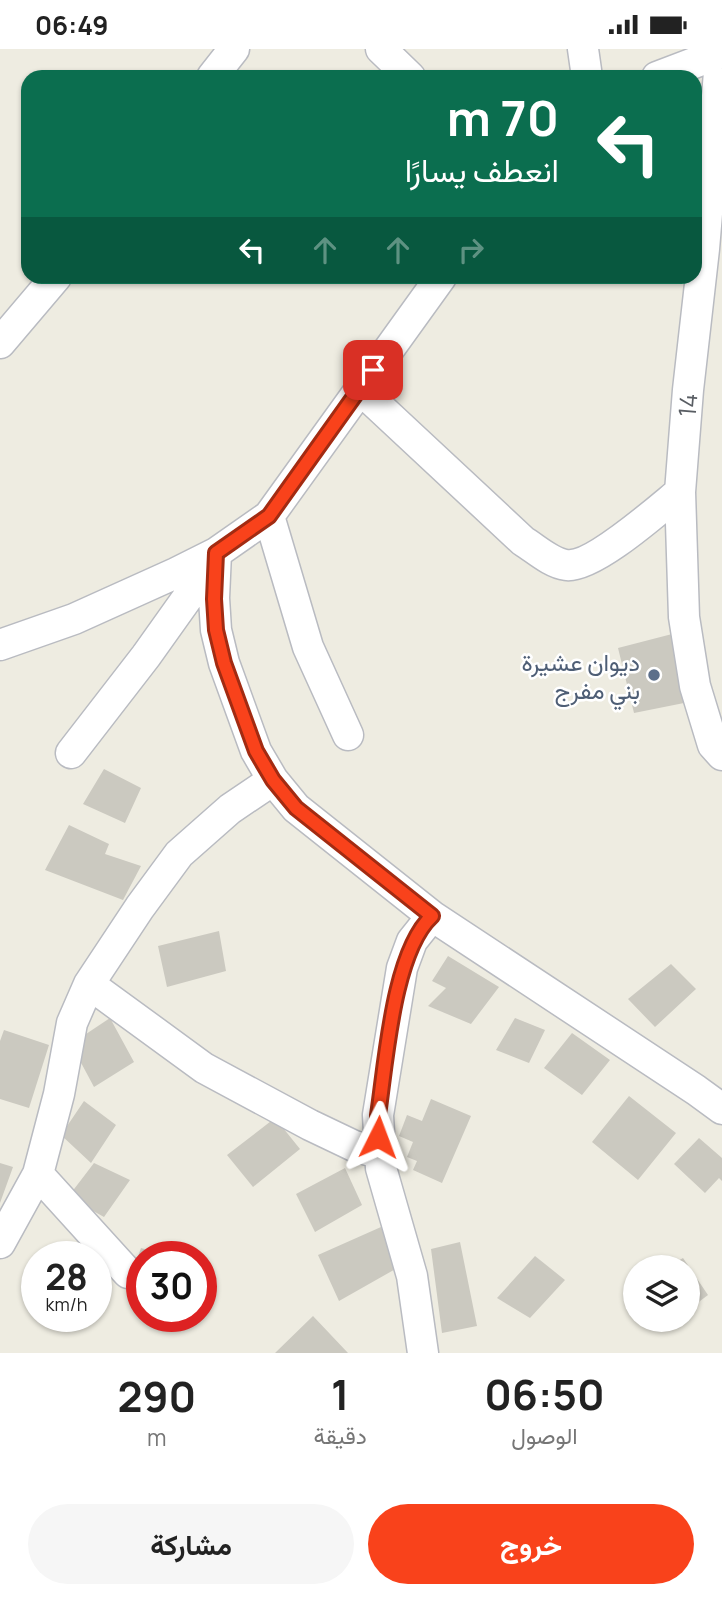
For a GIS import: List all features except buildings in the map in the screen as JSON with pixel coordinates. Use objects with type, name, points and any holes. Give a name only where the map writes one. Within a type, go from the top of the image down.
[{"type":"street","points":[[218,70],[234,49]]},
{"type":"street","points":[[381,49],[403,70]]},
{"type":"street","points":[[583,49],[586,70]]},
{"type":"street","points":[[674,70],[720,51]]},
{"type":"street","name":"14","points":[[702,262],[720,51]]},
{"type":"street","points":[[0,343],[50,284]]},
{"type":"street","points":[[0,645],[74,619],[208,557],[269,516],[436,284]]},
{"type":"street","name":"14","points":[[700,284],[680,492],[684,617],[693,675],[713,745],[722,755]]},
{"type":"street","points":[[360,389],[523,541],[565,565],[576,565],[606,550],[680,492]]},
{"type":"street","points":[[269,516],[308,647],[348,735]]},
{"type":"street","points":[[71,753],[188,597],[208,557]]},
{"type":"street","points":[[208,557],[216,630],[224,663],[256,751],[273,780],[296,808],[432,916],[722,1109]]},
{"type":"street","points":[[0,1243],[38,1174],[59,1094],[72,1023],[89,984],[179,854],[230,809],[273,780]]},
{"type":"street","points":[[420,1351],[412,1276],[380,1168],[378,1115],[402,968],[412,941],[432,916]]},
{"type":"street","points":[[89,984],[204,1067],[310,1125],[354,1146],[378,1153]]},
{"type":"street","points":[[38,1174],[126,1271]]},
{"type":"place","name":"ديوان عشيرة بني مفرج","points":[[654,675]]},
{"type":"route","points":[[373,370],[307,459],[269,516],[216,553],[214,599],[216,630],[224,663],[256,751],[273,780],[296,808],[432,916],[412,941],[402,968],[385,1064],[378,1137]]}]
